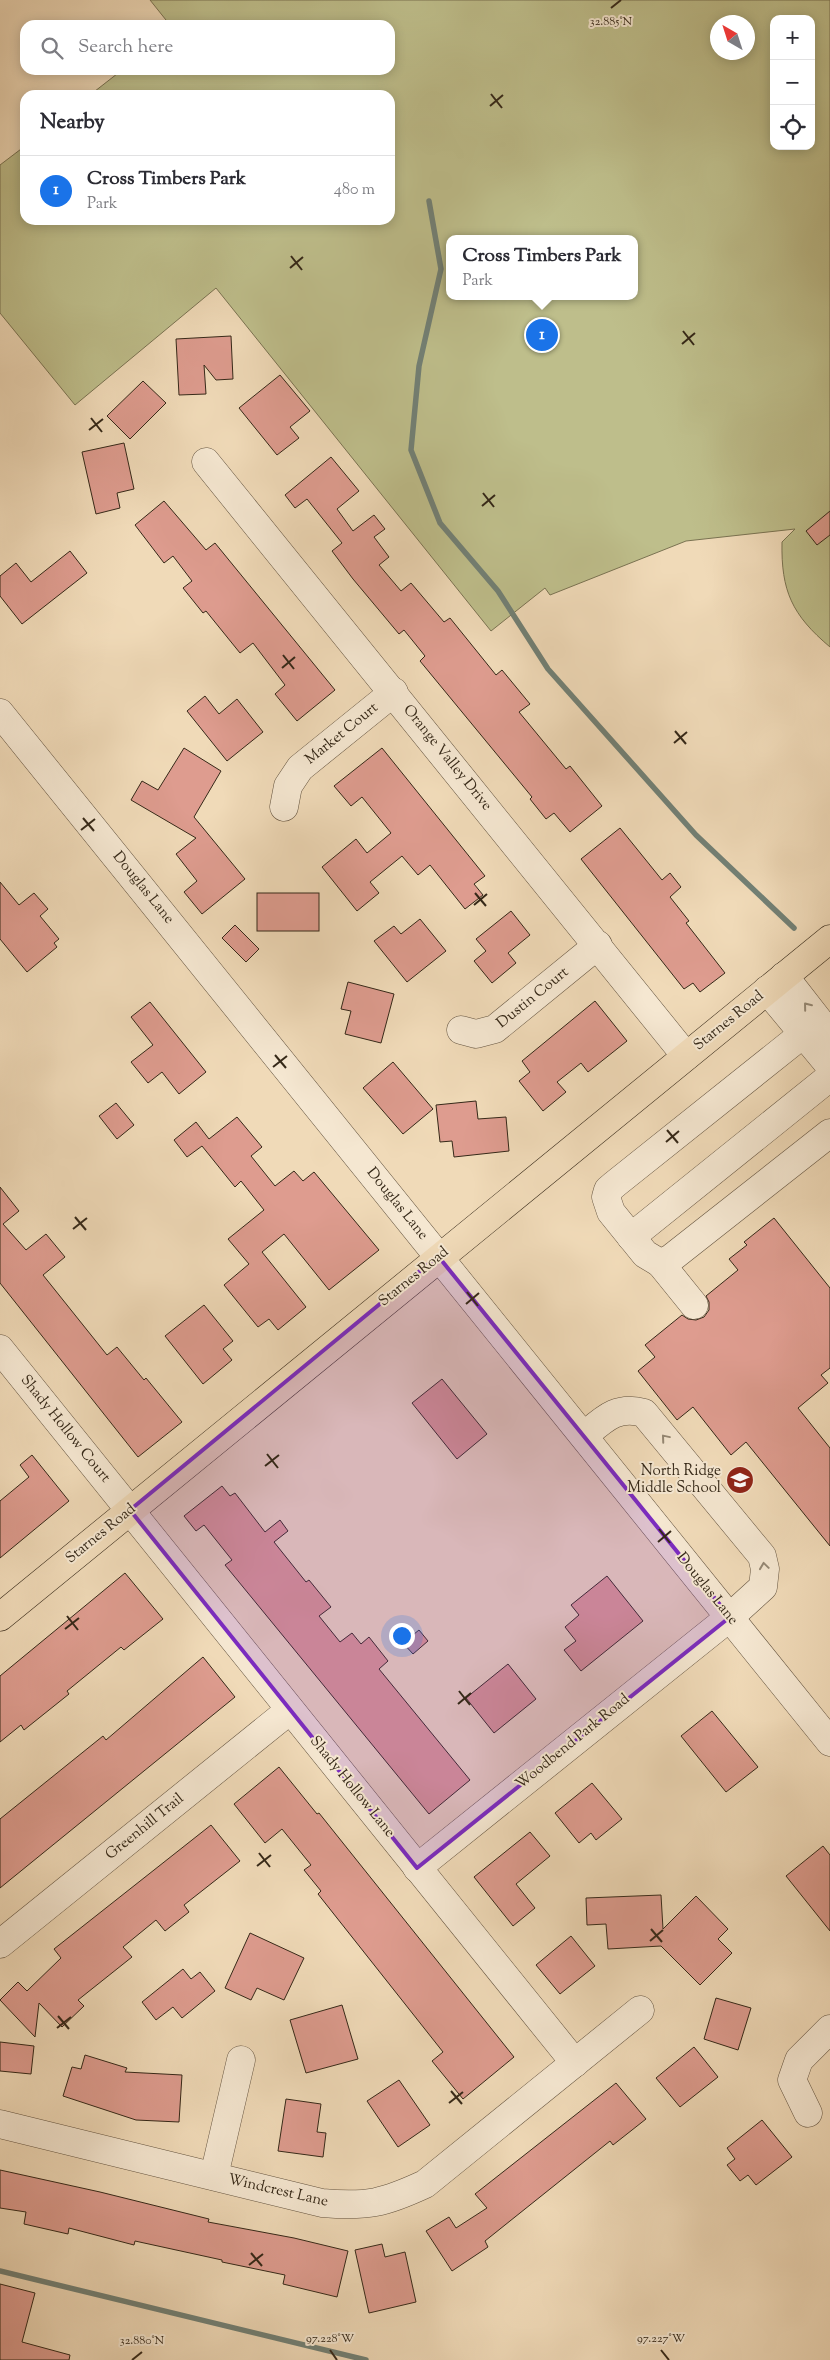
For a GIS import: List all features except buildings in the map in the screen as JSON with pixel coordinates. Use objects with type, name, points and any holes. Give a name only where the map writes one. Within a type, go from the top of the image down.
[{"type":"main road","name":"Starnes Road","points":[[0,1616],[438,1256],[830,939]]},
{"type":"street","name":"Orange Valley Drive","points":[[206,462],[394,692],[686,1056]]},
{"type":"street","name":"Market Court","points":[[284,808],[288,786],[300,768],[394,692]]},
{"type":"street","name":"Douglas Lane","points":[[0,713],[830,1742]]},
{"type":"street","name":"Dustin Court","points":[[461,1030],[476,1034],[495,1029],[598,945]]},
{"type":"street","points":[[776,983],[803,1034],[830,1066]]},
{"type":"street","points":[[776,983],[830,1034]]},
{"type":"street","points":[[694,1305],[660,1263],[645,1254],[611,1212],[606,1197],[608,1190],[803,1034]]},
{"type":"street","points":[[631,1237],[830,1078]]},
{"type":"street","points":[[660,1263],[670,1260],[830,1133]]},
{"type":"street","name":"Shady Hollow Court","points":[[0,1349],[130,1510]]},
{"type":"street","name":"Woodbend Park Road","points":[[417,1868],[730,1617],[763,1587],[765,1569],[762,1556],[644,1413],[631,1409],[616,1412],[584,1436]]},
{"type":"street","name":"Shady Hollow Lane","points":[[130,1510],[576,2063]]},
{"type":"street","name":"Greenhill Trail","points":[[0,1944],[290,1710]]},
{"type":"street","name":"Windcrest Lane","points":[[0,2124],[322,2203],[362,2205],[392,2200],[425,2184],[640,2010]]},
{"type":"street","points":[[808,2113],[792,2080],[799,2060],[830,2028]]},
{"type":"street","points":[[214,2176],[241,2060]]},
{"type":"highlighted area","points":[[438,1256],[730,1617],[417,1868],[130,1510]]},
{"type":"green space","points":[[150,0],[830,0],[830,647],[806,624],[791,601],[787,588],[782,559],[782,542],[795,529],[686,541],[550,595],[545,588],[491,631],[216,288],[75,405],[0,313],[0,165],[20,150],[20,225],[395,225],[395,90],[96,90],[116,75],[395,75],[395,20],[166,20]]},
{"type":"waterway","points":[[429,201],[441,269],[419,366],[411,450],[440,523],[498,591],[548,669],[696,835],[794,928]]},
{"type":"waterway","points":[[0,2271],[366,2360]]},
{"type":"place","name":"Cross Timbers Park","points":[[542,335]]},
{"type":"place","name":"North Ridge Middle School","points":[[740,1480]]}]
